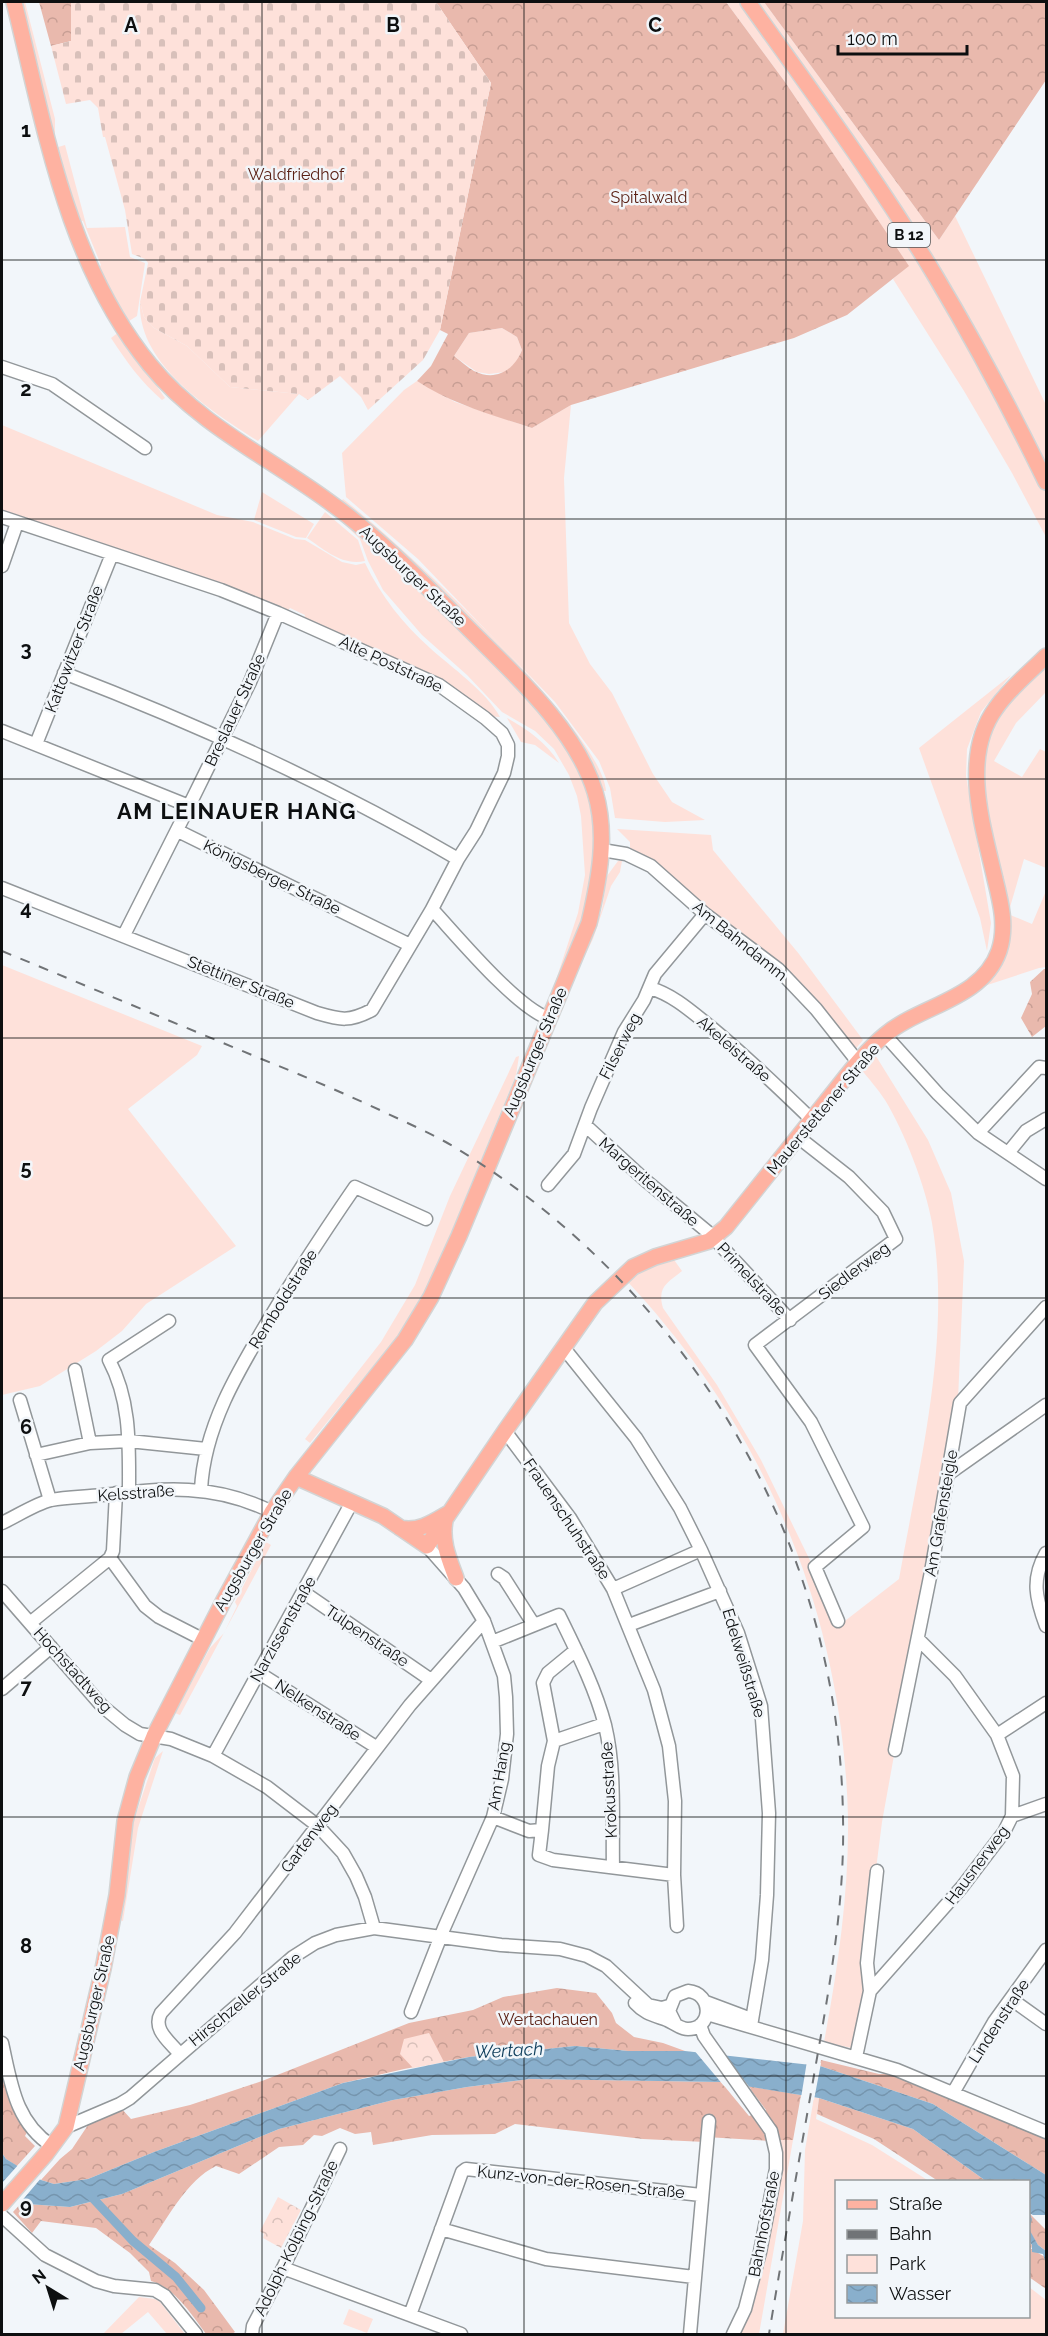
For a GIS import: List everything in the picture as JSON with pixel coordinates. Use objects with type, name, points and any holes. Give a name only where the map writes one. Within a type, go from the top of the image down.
[{"type":"main road","name":"Augsburger Straße","points":[[2,2203],[49,2150],[66,2127],[103,1969],[117,1895],[124,1821],[137,1777],[154,1736],[272,1512],[296,1477],[405,1340],[431,1297],[459,1236],[572,965],[597,889],[602,850],[595,792],[584,767],[570,741],[514,674],[410,569],[371,535],[316,492],[236,441],[181,397],[150,365],[117,319],[101,293],[82,249],[57,177],[14,2]]},
{"type":"main road","name":"B 12","points":[[748,2],[877,186],[935,275],[996,379],[1047,482]]},
{"type":"main road","name":"Mauerstettener Straße","points":[[427,1546],[563,1347],[596,1303],[633,1268],[656,1257],[695,1247],[714,1238],[726,1227],[858,1062],[885,1035],[906,1019],[967,990],[982,978],[995,961],[1003,934],[1002,911],[981,819],[977,777],[978,756],[982,735],[996,708],[1047,656]]},
{"type":"main road","points":[[296,1477],[383,1516],[427,1546]]},
{"type":"main road","name":"Mauerstettener Straße","points":[[400,1528],[417,1529],[446,1517]]},
{"type":"main road","points":[[446,1517],[442,1533],[456,1578]]},
{"type":"street","points":[[2,367],[52,384],[145,448]]},
{"type":"street","name":"Alte Poststraße","points":[[2,517],[221,590],[278,613],[439,685],[485,718],[501,733],[508,745],[504,773],[476,831],[458,859],[432,909]]},
{"type":"street","points":[[2,566],[17,523]]},
{"type":"street","name":"Kattowitzer Straße","points":[[36,744],[112,554]]},
{"type":"street","name":"Breslauer Straße","points":[[189,806],[250,682],[278,613]]},
{"type":"street","points":[[64,673],[223,740],[389,818],[458,859]]},
{"type":"street","points":[[2,731],[189,806],[124,935]]},
{"type":"street","name":"Königsberger Straße","points":[[178,831],[410,945]]},
{"type":"street","name":"Am Bahndamm","points":[[602,850],[626,854],[651,866],[705,914],[778,969],[816,1009],[858,1062]]},
{"type":"street","name":"Stettiner Straße","points":[[2,888],[317,1013],[341,1020],[358,1017],[372,1010],[432,909]]},
{"type":"street","points":[[432,909],[502,983],[534,1012],[548,1018]]},
{"type":"street","name":"Filserweg","points":[[548,1185],[574,1154],[624,1032],[650,988],[655,974],[705,914]]},
{"type":"street","name":"Akeleistraße","points":[[650,988],[665,993],[753,1062],[812,1120]]},
{"type":"street","points":[[885,1035],[938,1094],[978,1133],[1047,1179]]},
{"type":"street","points":[[978,1133],[1039,1067],[1047,1068]]},
{"type":"street","points":[[1008,1153],[1026,1131],[1047,1119]]},
{"type":"street","name":"Margeritenstraße","points":[[585,1125],[645,1180],[714,1238]]},
{"type":"street","name":"Siedlerweg","points":[[798,1137],[849,1177],[883,1212],[896,1239],[755,1345],[811,1422],[863,1527],[815,1567],[838,1621]]},
{"type":"street","name":"Remboldstraße","points":[[201,1490],[206,1449],[223,1405],[247,1356],[318,1241],[355,1187],[426,1219]]},
{"type":"street","name":"Primelstraße","points":[[714,1238],[790,1320]]},
{"type":"street","name":"Am Grafensteigle","points":[[895,1750],[918,1639],[960,1403],[1047,1306]]},
{"type":"street","points":[[30,1623],[110,1558],[123,1492],[129,1441],[125,1398],[119,1378],[109,1360],[169,1321]]},
{"type":"street","name":"Edelweißstraße","points":[[563,1347],[636,1438],[680,1508],[738,1633],[760,1706],[769,1813],[767,1895],[762,1960],[751,2023]]},
{"type":"street","points":[[75,1370],[90,1443]]},
{"type":"street","points":[[20,1400],[50,1500]]},
{"type":"street","points":[[948,1474],[1045,1409]]},
{"type":"street","name":"Frauenschuhstraße","points":[[505,1431],[570,1518],[613,1589],[654,1690],[669,1746],[675,1801],[674,1875],[677,1926]]},
{"type":"street","points":[[36,1455],[90,1443],[129,1441],[206,1449]]},
{"type":"street","name":"Kelsstraße","points":[[2,1523],[50,1500],[123,1492],[213,1491],[272,1512]]},
{"type":"street","name":"Narzissenstraße","points":[[213,1756],[352,1502]]},
{"type":"street","name":"Am Hang","points":[[411,2012],[493,1817],[502,1779],[507,1726],[504,1676],[484,1621],[476,1605],[456,1578],[427,1546]]},
{"type":"street","points":[[613,1589],[701,1550]]},
{"type":"street","points":[[1047,1552],[1038,1572],[1036,1587],[1037,1603],[1047,1626]]},
{"type":"street","points":[[110,1558],[145,1606],[159,1617],[204,1640]]},
{"type":"street","points":[[492,1642],[534,1625],[504,1578],[498,1574]]},
{"type":"street","name":"Hochstadtweg","points":[[2,1591],[102,1706],[125,1725],[140,1734],[171,1739],[213,1756],[267,1787],[318,1826],[343,1853],[356,1876],[374,1928]]},
{"type":"street","points":[[629,1625],[720,1591]]},
{"type":"street","name":"Tulpenstraße","points":[[303,1592],[431,1680]]},
{"type":"street","name":"Krokusstraße","points":[[534,1625],[559,1615],[576,1650],[604,1724],[612,1779],[613,1867]]},
{"type":"street","name":"Gartenweg","points":[[179,2053],[158,2028],[157,2020],[161,2013],[235,1933],[376,1748],[431,1680],[484,1621]]},
{"type":"street","name":"Hausnerweg","points":[[870,1990],[963,1887],[1004,1832],[1012,1816],[1013,1776],[997,1735],[955,1676],[918,1639]]},
{"type":"street","points":[[2,1689],[51,1647]]},
{"type":"street","points":[[576,1650],[554,1667],[543,1683],[554,1741],[548,1766],[539,1856],[553,1860],[674,1875]]},
{"type":"street","name":"Nelkenstraße","points":[[259,1673],[376,1748]]},
{"type":"street","points":[[997,1735],[1047,1703]]},
{"type":"street","points":[[554,1741],[604,1724]]},
{"type":"street","points":[[1012,1816],[1047,1804]]},
{"type":"street","points":[[493,1817],[529,1831],[542,1830]]},
{"type":"street","points":[[856,2057],[870,1990],[867,1963],[877,1871]]},
{"type":"street","name":"Hirschzeller Straße","points":[[66,2127],[130,2098],[179,2053],[315,1943],[336,1935],[374,1928],[441,1938],[577,1952],[598,1961],[618,1976],[647,2009],[680,2026]]},
{"type":"street","name":"Lindenstraße","points":[[953,2093],[994,2022],[1047,1950]]},
{"type":"street","points":[[676,1981],[688,1990],[697,1993],[704,2014],[704,2037],[745,2095],[670,2016],[676,1981]]},
{"type":"street","points":[[647,2009],[662,2008],[688,1990]]},
{"type":"street","points":[[1011,1999],[1047,2024]]},
{"type":"street","points":[[680,2026],[704,2014],[727,2014],[789,2039],[897,2070],[1047,2132]]},
{"type":"street","points":[[2,2043],[17,2102],[27,2124],[49,2150]]},
{"type":"street","name":"Bahnhofstraße","points":[[733,2334],[745,2309],[776,2169],[774,2141],[760,2115],[745,2095]]},
{"type":"street","points":[[690,2334],[709,2121]]},
{"type":"street","name":"Adolph-Kolping-Straße","points":[[242,2334],[252,2330],[340,2149]]},
{"type":"street","name":"Kunz-von-der-Rosen-Straße","points":[[441,2229],[462,2172],[466,2169],[701,2195]]},
{"type":"street","points":[[2,2216],[45,2254],[96,2281],[114,2286],[155,2290],[171,2302],[196,2334]]},
{"type":"street","points":[[410,2315],[441,2229],[546,2259],[694,2277]]},
{"type":"street","points":[[283,2268],[460,2334]]},
{"type":"green space","points":[[20,2],[25,2],[55,119],[53,139]]},
{"type":"green space","points":[[39,2],[71,2],[71,41],[51,46]]},
{"type":"green space","name":"Waldfriedhof","points":[[71,2],[436,2],[491,83],[440,330],[423,360],[368,410],[361,397],[340,376],[308,400],[299,394],[230,387],[187,346],[154,328],[144,317],[140,302],[148,263],[145,259],[132,254],[125,210],[105,137],[103,137],[98,108],[90,100],[66,104],[51,46],[71,41]]},
{"type":"green space","name":"Spitalwald","points":[[436,2],[726,2],[785,82],[909,266],[847,315],[794,338],[571,405],[532,428],[458,403],[417,381],[431,366],[448,334],[440,330],[491,83]],"holes":[[[502,328],[517,337],[522,350],[519,357],[509,368],[497,374],[482,374],[474,371],[454,356],[469,333]]]},
{"type":"green space","points":[[726,2],[741,2],[873,189],[931,280],[992,383],[1046,493],[1046,537],[964,391],[893,279],[908,266],[785,82]]},
{"type":"green space","points":[[753,2],[764,2],[939,240],[955,216],[1046,405],[1046,471],[1000,376]]},
{"type":"green space","points":[[764,2],[1046,2],[1046,80],[939,240]]},
{"type":"green space","points":[[65,145],[87,228],[125,227],[130,257],[145,263],[137,316],[126,323],[96,270],[101,265],[83,221],[76,220],[55,148]]},
{"type":"green space","points":[[140,302],[144,317],[154,328],[187,346],[230,387],[299,394],[258,441],[219,415],[180,384],[151,346],[142,325]]},
{"type":"green space","points":[[502,328],[517,337],[522,350],[516,363],[505,372],[489,374],[477,372],[454,356],[469,333]]},
{"type":"green space","points":[[119,332],[165,398],[162,400],[134,371],[111,338]]},
{"type":"green space","points":[[417,381],[455,402],[532,428],[571,405],[564,478],[569,623],[590,664],[612,693],[653,774],[672,802],[705,820],[665,822],[615,818],[610,788],[599,761],[555,702],[418,559],[346,497],[342,453],[404,390]]},
{"type":"green space","points":[[2,425],[217,515],[253,522],[295,539],[305,540],[342,562],[356,565],[365,563],[385,598],[402,619],[430,648],[487,698],[500,717],[486,716],[304,619],[305,615],[290,608],[287,612],[2,514]]},
{"type":"green space","points":[[262,492],[314,524],[306,538],[296,537],[254,520]]},
{"type":"green space","points":[[343,499],[449,593],[535,683],[571,725],[596,763],[606,791],[582,747],[552,707],[340,503]]},
{"type":"green space","points":[[325,512],[358,540],[365,561],[341,559],[307,538]]},
{"type":"green space","points":[[337,512],[502,671],[554,729],[579,770],[588,798],[593,827],[591,886],[580,927],[552,992],[578,913],[585,875],[581,816],[569,775],[554,749],[535,731],[502,712],[467,675],[422,635],[383,590],[360,539],[332,513]]},
{"type":"green space","points":[[1046,663],[1046,692],[1016,723],[994,761],[1022,777],[1040,749],[1046,752],[1046,868],[1024,859],[1008,914],[1032,924],[1046,891],[1046,967],[975,989],[1003,951],[980,778],[991,722]]},
{"type":"green space","points":[[1011,675],[981,712],[967,749],[966,776],[991,923],[987,951],[980,918],[919,748]]},
{"type":"green space","points":[[507,718],[536,737],[559,763],[535,745],[521,742]]},
{"type":"green space","points":[[617,829],[711,835],[713,850],[799,954],[863,1040],[853,1052],[819,1007],[707,912],[663,867],[630,848],[630,842]]},
{"type":"green space","points":[[618,861],[622,861],[620,872],[611,886],[593,939],[564,999],[576,967],[593,935],[602,909],[607,876]]},
{"type":"green space","points":[[2,965],[202,1046],[197,1055],[128,1109],[236,1246],[146,1304],[122,1331],[96,1351],[40,1386],[2,1395]]},
{"type":"green space","points":[[1046,969],[1046,1026],[1032,1037],[1021,1018],[1032,994],[1030,982]]},
{"type":"green space","points":[[874,1053],[928,1140],[951,1193],[964,1261],[958,1400],[882,1822],[874,1885],[868,1990],[856,2049],[824,2042],[842,1930],[847,1873],[848,1817],[843,1742],[831,1668],[812,1596],[787,1527],[755,1460],[718,1397],[674,1336],[625,1279],[634,1272],[672,1257],[682,1271],[662,1290],[663,1308],[717,1385],[761,1460],[841,1624],[899,1579],[924,1447],[936,1357],[937,1267],[932,1223],[920,1176],[900,1127],[885,1100],[860,1068]]},
{"type":"green space","points":[[519,1056],[516,1075],[426,1294],[399,1335],[310,1443],[305,1439],[381,1342],[415,1285],[450,1196],[516,1057]]},
{"type":"green space","points":[[266,1542],[271,1545],[225,1631],[237,1606],[235,1602]]},
{"type":"green space","points":[[224,1633],[180,1715],[175,1713],[210,1648]]},
{"type":"green space","points":[[163,1751],[138,1828],[123,1921],[119,1920],[133,1823],[155,1758]]},
{"type":"green space","name":"Wertachauen","points":[[557,1988],[596,1993],[612,2013],[616,2023],[634,2037],[663,2043],[685,2051],[628,2051],[575,2046],[469,2057],[404,2069],[343,2083],[154,2152],[88,2179],[54,2184],[41,2180],[72,2149],[88,2125],[120,2107],[131,2119],[190,2105],[262,2081],[409,2023],[473,2010],[503,1997]]},
{"type":"green space","points":[[429,2033],[444,2062],[413,2068],[400,2054],[404,2039]]},
{"type":"green space","points":[[2,2054],[28,2130],[25,2136],[35,2146],[17,2166],[6,2159],[2,2153]]},
{"type":"green space","points":[[821,2060],[879,2074],[897,2074],[1046,2136],[1046,2175],[933,2104],[820,2066]]},
{"type":"green space","points":[[530,2079],[721,2082],[749,2116],[752,2115],[755,2118],[772,2141],[706,2137],[705,2142],[643,2139],[515,2124],[495,2134],[432,2135],[373,2145],[371,2132],[355,2134],[340,2128],[322,2136],[314,2135],[303,2145],[279,2147],[239,2174],[216,2166],[187,2190],[149,2245],[175,2263],[204,2290],[235,2332],[232,2334],[206,2334],[175,2296],[151,2281],[149,2272],[130,2253],[96,2228],[41,2221],[32,2233],[13,2212],[23,2201],[27,2204],[70,2207],[122,2194],[279,2129],[393,2100]]},
{"type":"green space","points":[[748,2086],[801,2095],[793,2140],[777,2140],[763,2113],[766,2110]]},
{"type":"green space","points":[[814,2097],[819,2098],[816,2119],[872,2145],[927,2180],[835,2180],[835,2318],[1030,2318],[1030,2288],[1046,2300],[1046,2334],[783,2334],[803,2221],[805,2150]]},
{"type":"green space","points":[[819,2098],[913,2129],[985,2180],[936,2180],[874,2139],[817,2114]]},
{"type":"green space","points":[[777,2140],[793,2140],[759,2334],[737,2334]]},
{"type":"green space","points":[[278,2197],[301,2210],[281,2248],[263,2238],[264,2234],[260,2231]]},
{"type":"green space","points":[[1030,2214],[1046,2230],[1046,2251],[1038,2245],[1030,2233]]},
{"type":"green space","points":[[1030,2243],[1031,2249],[1045,2257],[1046,2289],[1030,2278]]},
{"type":"green space","points":[[139,2297],[160,2302],[185,2334],[167,2334],[148,2312],[121,2334],[103,2334]]},
{"type":"green space","points":[[349,2309],[373,2319],[367,2333],[343,2324]]},
{"type":"water","points":[[575,2046],[628,2051],[685,2051],[820,2066],[933,2104],[1046,2175],[1046,2215],[1030,2214],[1030,2180],[985,2180],[913,2129],[819,2098],[721,2082],[530,2079],[467,2087],[393,2100],[279,2129],[122,2194],[70,2207],[27,2204],[2,2187],[2,2153],[6,2159],[41,2180],[54,2184],[88,2179],[154,2152],[343,2083],[469,2057]]},
{"type":"water","points":[[1030,2231],[1038,2245],[1046,2251],[1046,2264],[1043,2254],[1032,2252]]},
{"type":"pier","points":[[693,2049],[722,2052],[751,2089],[724,2086]]},
{"type":"pier","points":[[807,2061],[821,2063],[814,2100],[801,2098]]},
{"type":"pier","points":[[19,2164],[42,2177],[20,2203],[2,2190],[2,2183]]},
{"type":"waterway","points":[[87,2192],[133,2241],[176,2277],[201,2308]]},
{"type":"railway","points":[[2,951],[367,1104],[456,1148],[539,1206],[614,1274],[680,1350],[736,1434],[781,1523],[814,1618],[835,1716],[843,1818],[841,1884],[834,1950],[769,2334]]},
{"type":"district","name":"AM LEINAUER HANG","points":[[237,811]]},
{"type":"water label","name":"Wertach","points":[[509,2050]]}]
